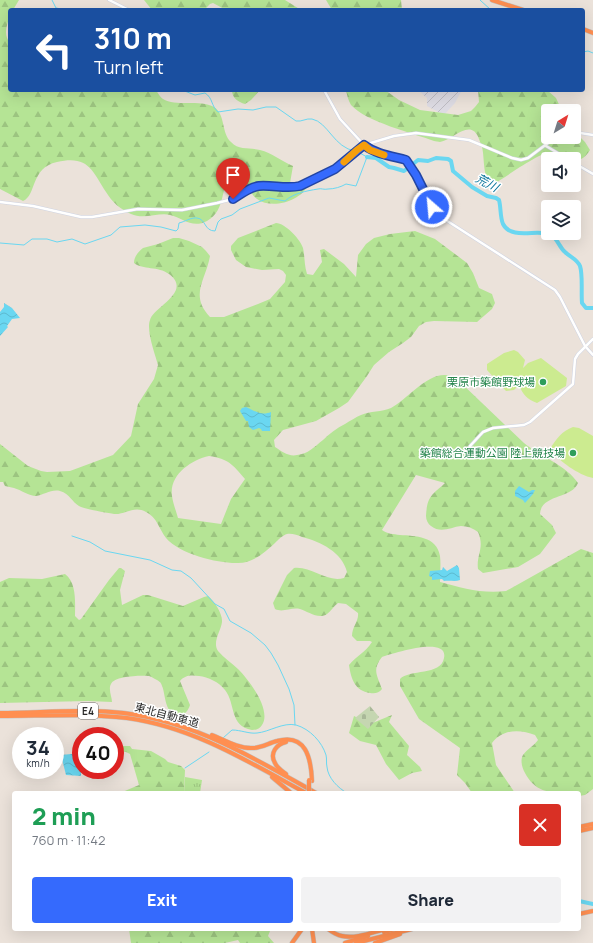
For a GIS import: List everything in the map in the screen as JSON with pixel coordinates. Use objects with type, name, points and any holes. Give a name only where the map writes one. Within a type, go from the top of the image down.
[{"type":"highway","points":[[492,0],[517,8]]},
{"type":"highway","name":"東北自動車道","points":[[0,713],[112,712],[143,716],[193,730],[223,743],[312,791]]},
{"type":"highway","name":"東北自動車道","points":[[0,716],[82,715],[106,716],[142,721],[194,735],[249,762],[302,791]]},
{"type":"highway","points":[[175,725],[208,734],[244,747],[261,747],[276,741],[284,740],[297,742],[307,751],[310,758],[310,791]]},
{"type":"highway","points":[[295,781],[279,768],[273,760],[274,750],[282,743],[294,743],[304,751],[308,761],[310,780]]},
{"type":"highway","points":[[249,762],[272,777],[289,791]]},
{"type":"highway","points":[[581,827],[593,824]]},
{"type":"highway","points":[[581,831],[593,828]]},
{"type":"highway","points":[[581,914],[593,911]]},
{"type":"highway","points":[[292,943],[301,931]]},
{"type":"highway","points":[[311,931],[313,943]]},
{"type":"highway","points":[[332,931],[342,936],[360,936],[379,931]]},
{"type":"highway","points":[[345,943],[388,931]]},
{"type":"highway","points":[[356,943],[404,931]]},
{"type":"highway","points":[[375,943],[407,931]]},
{"type":"street","points":[[109,0],[126,8]]},
{"type":"street","points":[[325,92],[340,119],[364,145],[370,150],[380,154],[409,162],[432,207],[438,214],[555,290],[560,296],[585,346],[593,355]]},
{"type":"street","points":[[0,202],[33,206],[81,217],[101,216],[138,209],[182,210],[217,204],[233,199],[259,186],[300,186],[335,169],[364,145],[394,136],[416,133],[469,140],[512,158],[522,160],[528,158],[546,146],[556,152]]},
{"type":"street","points":[[581,133],[593,135]]},
{"type":"street","points":[[581,167],[593,174]]},
{"type":"street","points":[[470,446],[483,432],[493,428],[524,425],[533,419],[573,384],[575,359],[585,346],[593,339]]},
{"type":"shaded area","points":[[420,92],[461,92],[455,103],[444,115],[427,106],[427,98]]},
{"type":"green space","points":[[0,0],[19,0],[14,8],[8,8],[6,35],[8,40],[8,92],[157,92],[162,98],[168,101],[208,105],[218,110],[226,134],[234,145],[241,148],[264,151],[273,155],[293,166],[290,183],[308,185],[304,191],[293,199],[278,204],[270,204],[257,199],[251,192],[244,179],[237,174],[232,173],[228,178],[218,210],[207,221],[197,224],[166,214],[136,216],[127,212],[111,199],[93,171],[88,166],[76,161],[68,160],[48,165],[38,175],[30,193],[23,201],[0,189]]},
{"type":"green space","points":[[144,0],[285,0],[298,8],[222,8],[213,3],[206,8],[150,8]]},
{"type":"green space","points":[[326,0],[401,0],[402,8],[331,8]]},
{"type":"green space","points":[[232,92],[258,92],[245,104],[236,99]]},
{"type":"green space","points":[[346,92],[388,92],[399,100],[420,110],[458,115],[471,111],[475,107],[479,102],[478,92],[549,92],[556,98],[559,104],[541,104],[541,144],[581,144],[581,138],[590,150],[581,159],[581,152],[541,152],[541,155],[492,185],[485,173],[483,152],[479,139],[476,133],[471,130],[461,132],[440,142],[434,141],[378,122],[367,117],[351,105]]},
{"type":"green space","points":[[276,223],[284,226],[292,232],[302,245],[307,274],[313,275],[322,262],[320,250],[324,249],[344,264],[356,277],[358,255],[366,244],[374,238],[390,234],[415,231],[435,239],[467,263],[479,288],[492,294],[495,303],[492,309],[477,322],[434,321],[426,322],[419,326],[411,337],[389,352],[374,365],[348,402],[316,421],[283,430],[274,440],[275,447],[291,455],[308,452],[336,429],[357,417],[391,408],[423,384],[440,375],[449,376],[458,380],[524,443],[560,466],[573,477],[578,483],[575,488],[570,492],[546,503],[540,514],[552,525],[556,533],[540,554],[518,567],[483,573],[478,569],[481,543],[478,532],[465,526],[438,530],[430,525],[426,516],[429,500],[431,496],[445,483],[416,475],[382,530],[390,534],[424,538],[435,544],[440,556],[440,582],[489,592],[506,591],[581,549],[593,553],[593,789],[585,795],[581,796],[581,791],[546,791],[535,786],[524,771],[522,759],[523,755],[538,740],[535,735],[517,731],[501,735],[492,743],[496,765],[514,791],[471,791],[457,775],[460,748],[419,719],[400,686],[400,679],[404,676],[431,670],[442,664],[444,658],[443,651],[438,648],[418,648],[382,657],[377,666],[376,673],[382,689],[375,693],[365,692],[355,684],[349,665],[372,642],[357,641],[352,636],[358,613],[346,604],[338,603],[324,616],[317,616],[300,609],[275,609],[273,603],[287,575],[294,568],[307,569],[325,577],[337,579],[344,578],[347,572],[341,559],[336,553],[323,545],[297,535],[287,534],[252,560],[242,563],[228,563],[209,559],[180,549],[166,538],[153,517],[142,510],[134,510],[118,514],[96,511],[79,506],[66,494],[60,491],[33,496],[5,486],[3,482],[0,482],[0,444],[28,466],[47,472],[70,471],[113,455],[131,436],[138,404],[154,379],[158,365],[150,336],[150,320],[153,315],[170,299],[177,287],[175,281],[169,274],[160,270],[142,267],[134,263],[139,251],[143,248],[173,238],[179,238],[202,247],[206,251],[210,256],[200,294],[204,309],[210,317],[224,317],[270,299],[285,282],[286,275],[279,269],[262,270],[246,267],[236,260],[231,250],[231,246],[238,238]],"holes":[[[209,456],[230,463],[245,479],[231,499],[221,524],[178,518],[172,496],[172,488],[178,475],[189,465],[202,458]]]},
{"type":"green space","points":[[514,350],[518,352],[525,360],[523,368],[528,363],[541,358],[567,378],[566,386],[537,403],[526,396],[519,385],[514,390],[506,391],[487,370],[487,364],[504,353]]},
{"type":"green space","name":"築館総合運動公園 陸上競技場","points":[[573,427],[579,428],[593,436],[593,478],[581,474],[569,467],[550,449],[560,436]]},
{"type":"green space","points":[[119,568],[125,571],[120,590],[122,605],[143,595],[148,595],[183,606],[204,597],[208,596],[210,598],[218,608],[222,619],[216,640],[216,648],[220,654],[243,674],[258,696],[264,711],[264,719],[260,727],[252,730],[245,728],[236,719],[231,702],[223,687],[210,679],[196,676],[186,677],[180,681],[190,705],[186,712],[181,715],[174,714],[170,711],[167,706],[160,682],[150,676],[134,676],[113,681],[110,688],[112,702],[88,701],[0,703],[0,582],[9,578],[42,579],[65,574],[72,583],[75,599],[75,616],[79,620]]},
{"type":"green space","points":[[370,706],[379,717],[368,729],[355,718]]},
{"type":"green space","points":[[392,715],[389,722],[409,746],[407,755],[420,767],[422,771],[412,773],[399,780],[386,764],[376,745],[360,741],[349,733],[354,716],[370,724]]},
{"type":"green space","points":[[124,746],[130,746],[132,749],[151,751],[168,762],[181,766],[185,770],[184,791],[125,791],[139,785],[130,754],[124,752]]},
{"type":"green space","points":[[185,777],[202,780],[200,791],[184,791]]},
{"type":"green space","points":[[129,931],[270,931],[268,936],[274,943],[240,943],[238,940],[225,943],[131,943]]},
{"type":"water","points":[[4,303],[12,308],[20,318],[12,319],[7,326],[8,327],[0,336],[0,312],[4,307]]},
{"type":"water","points":[[246,407],[261,413],[271,412],[270,431],[262,431],[259,428],[253,430],[249,427],[248,421],[246,421],[240,411],[242,408]]},
{"type":"water","points":[[519,486],[529,492],[535,490],[525,503],[523,500],[515,496],[515,491]]},
{"type":"water","points":[[457,565],[459,568],[460,580],[432,580],[432,577],[429,576],[430,571],[442,570],[443,567],[447,571]]},
{"type":"water","points":[[72,754],[72,775],[66,775],[64,767],[64,755]]},
{"type":"waterway","points":[[52,0],[56,8]]},
{"type":"waterway","points":[[480,0],[489,8]]},
{"type":"waterway","points":[[585,52],[593,53]]},
{"type":"waterway","points":[[187,92],[195,95],[205,93],[208,95],[218,112],[238,109],[253,110],[266,107],[276,107],[296,121],[308,119],[318,121],[342,145],[355,151]]},
{"type":"waterway","points":[[0,243],[24,245],[32,239],[47,239],[57,242],[72,239],[85,244],[111,235],[120,227],[145,225],[176,231],[179,223],[195,218],[202,220],[209,229],[215,231],[218,222],[221,219],[232,215],[240,209],[269,198],[285,201],[296,194],[309,191],[333,189],[346,184],[356,186],[367,157],[358,152]]},
{"type":"waterway","name":"荒川","points":[[367,157],[376,158],[389,167],[404,171],[418,160],[428,161],[436,158],[448,159],[451,161],[453,171],[472,187],[487,196],[499,200],[502,221],[507,229],[519,233],[546,233],[555,239],[563,250],[579,264],[581,274],[582,303],[586,308],[593,308]]},
{"type":"waterway","points":[[72,536],[90,542],[105,551],[150,560],[172,570],[181,571],[191,578],[215,604],[224,609],[230,621],[251,633],[265,645],[271,653],[289,689],[294,705],[295,725]]},
{"type":"waterway","points":[[223,738],[232,730],[254,733],[291,724],[301,727],[311,733],[322,745],[326,755],[329,775],[331,779],[344,791]]},
{"type":"waterway","points":[[185,768],[209,752]]},
{"type":"waterway","points":[[581,901],[593,904]]},
{"type":"slow traffic","points":[[344,162],[364,145],[370,150],[384,155]]},
{"type":"place","name":"栗原市築館野球場","points":[[543,382]]},
{"type":"place","name":"築館総合運動公園 陸上競技場","points":[[573,453]]},
{"type":"route","points":[[233,199],[259,186],[300,186],[335,169],[364,145],[370,150],[380,154],[409,162],[432,207]]}]
